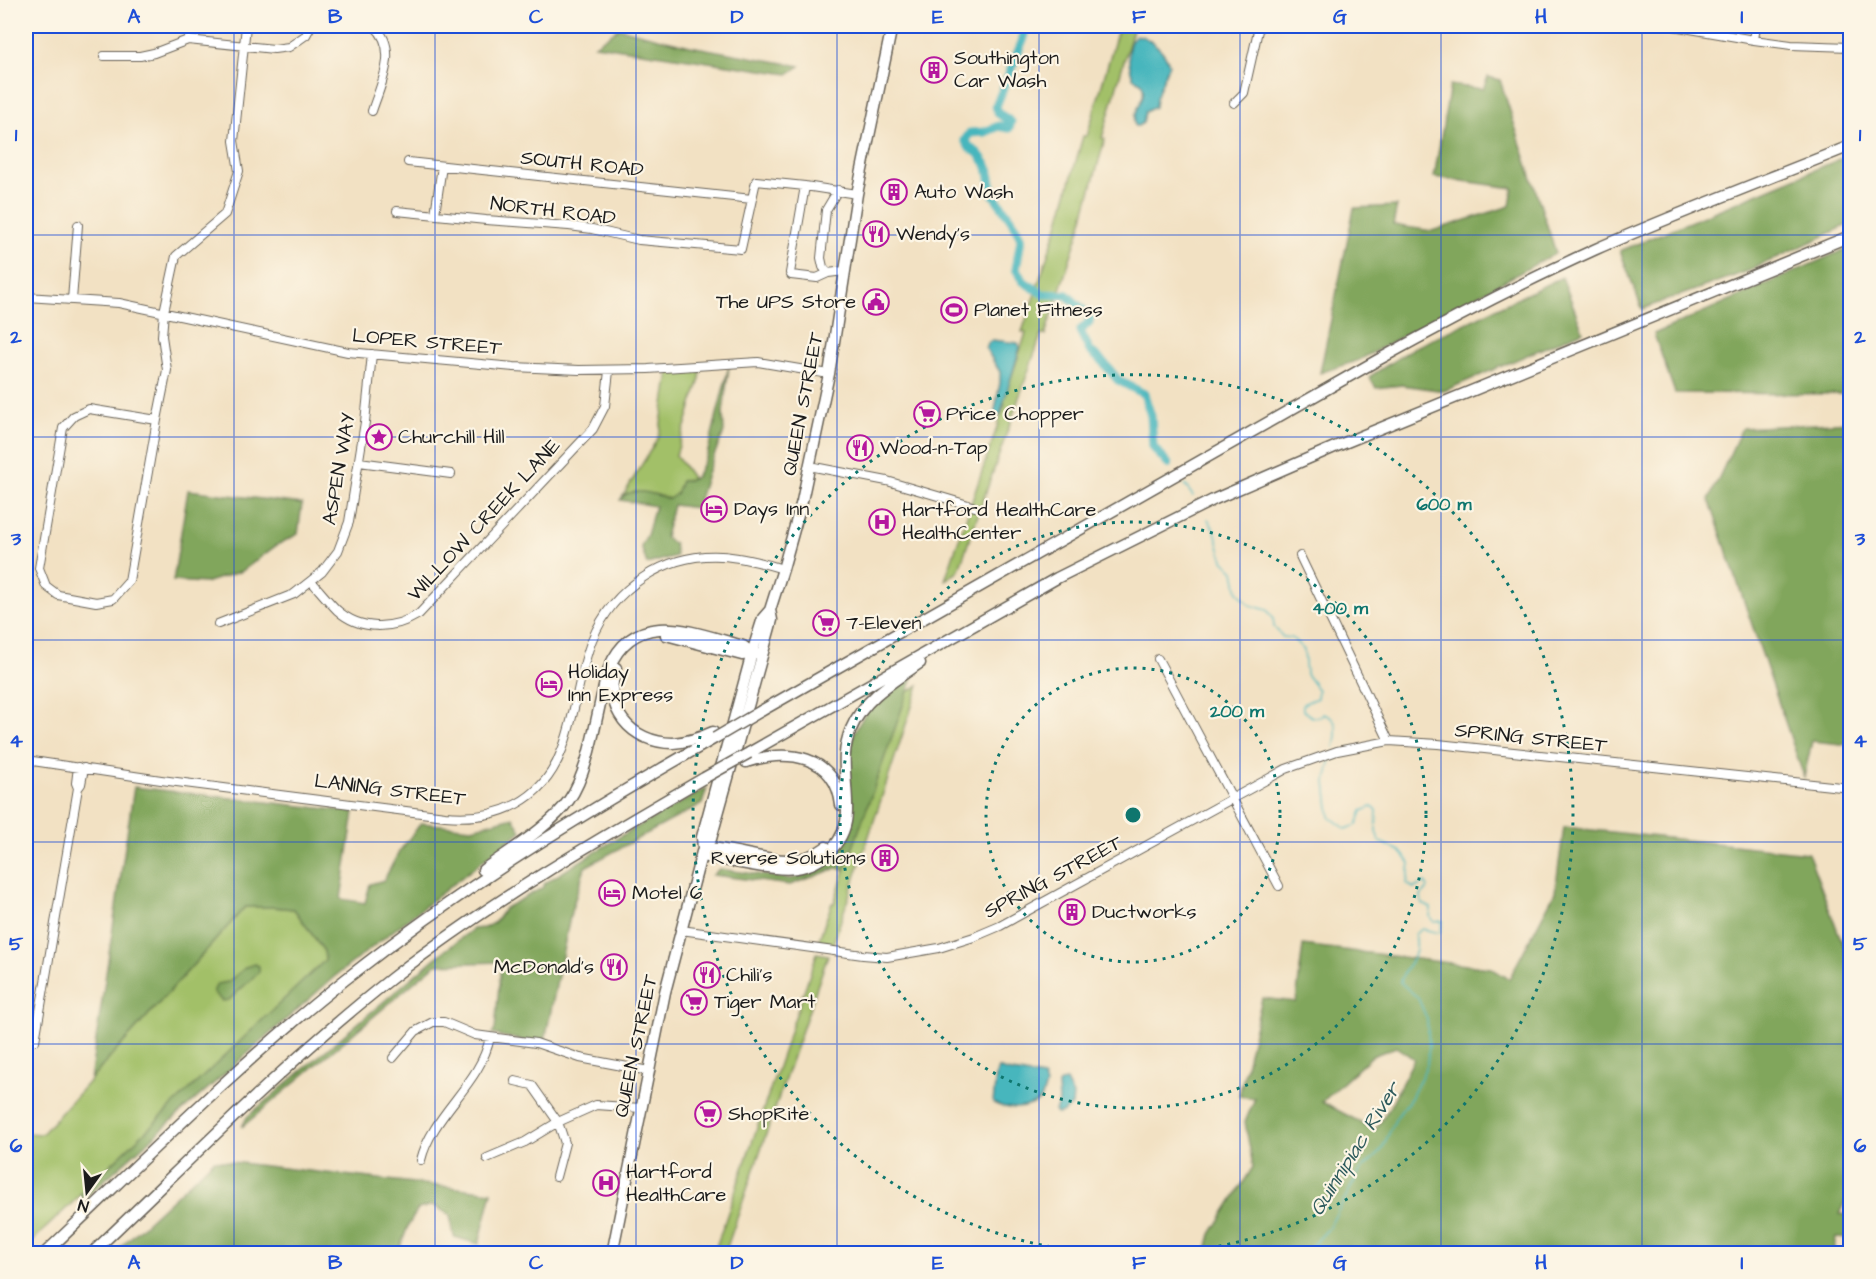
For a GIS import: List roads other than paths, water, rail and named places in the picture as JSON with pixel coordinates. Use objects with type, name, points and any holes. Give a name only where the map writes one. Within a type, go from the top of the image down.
[{"type":"highway","name":"QUEEN STREET","points":[[612,1254],[665,992],[703,852],[702,837],[757,654],[764,618],[770,610],[783,569],[809,466],[828,374],[857,194],[891,26]]},
{"type":"highway","points":[[344,980],[490,873],[716,734],[922,620],[1397,349],[1500,295],[1640,230],[1851,146]]},
{"type":"highway","points":[[91,1254],[309,1048],[390,980],[446,938],[535,877],[704,778],[747,758],[906,668],[995,613],[1096,557],[1256,481],[1851,236]]},
{"type":"highway","points":[[44,1254],[261,1049],[423,914],[563,808],[574,793],[581,777],[609,668],[615,654],[626,642],[643,632],[670,628],[743,646],[757,654]]},
{"type":"highway","points":[[716,734],[674,743],[655,741],[638,735],[624,723],[613,700],[612,685],[618,664],[626,652],[638,642],[661,634],[677,636],[742,655],[757,654]]},
{"type":"highway","points":[[703,852],[783,870],[801,868],[824,857],[836,844],[845,825],[847,811],[844,757],[851,728],[866,705],[906,668]]},
{"type":"highway","points":[[703,852],[718,848],[792,861],[807,858],[820,851],[835,835],[840,817],[840,797],[835,784],[824,770],[810,760],[794,755],[747,758]]},
{"type":"street","points":[[157,420],[89,409],[74,416],[63,428],[39,568],[46,586],[58,595],[96,602],[113,598],[129,581],[166,370],[162,336],[164,312],[176,256],[225,214],[239,171],[234,141],[246,26]]},
{"type":"street","points":[[104,57],[140,56],[188,40],[274,49],[289,47],[306,35],[311,26]]},
{"type":"street","points":[[372,111],[388,57],[388,45],[382,33],[374,26]]},
{"type":"street","points":[[1234,103],[1244,93],[1259,26]]},
{"type":"street","points":[[1673,26],[1791,45],[1851,47]]},
{"type":"street","points":[[1754,40],[1756,26]]},
{"type":"street","name":"SOUTH ROAD","points":[[408,162],[752,199]]},
{"type":"street","points":[[435,214],[442,166]]},
{"type":"street","points":[[752,199],[756,181],[857,194]]},
{"type":"street","points":[[805,186],[790,273],[817,278],[828,273],[845,271]]},
{"type":"street","points":[[828,273],[821,263],[822,248],[827,207],[838,190]]},
{"type":"street","name":"NORTH ROAD","points":[[397,211],[568,226],[639,240],[741,249],[752,199]]},
{"type":"street","points":[[72,300],[78,225]]},
{"type":"street","name":"LOPER STREET","points":[[26,297],[119,303],[348,352],[514,367],[609,371],[755,362],[774,363],[828,374]]},
{"type":"street","name":"ASPEN WAY","points":[[218,624],[284,599],[312,582],[332,560],[349,522],[365,422],[372,354]]},
{"type":"street","name":"WILLOW CREEK LANE","points":[[312,582],[340,612],[353,620],[377,627],[392,626],[421,613],[591,431],[605,406],[609,371]]},
{"type":"street","points":[[358,462],[451,474]]},
{"type":"street","points":[[809,466],[887,481],[975,507]]},
{"type":"street","name":"LANING STREET","points":[[26,760],[445,816],[468,818],[490,815],[527,798],[554,768],[565,744],[592,641],[609,610],[631,586],[660,568],[701,556],[742,558],[783,569]]},
{"type":"street","points":[[1300,556],[1389,741]]},
{"type":"street","points":[[1158,659],[1279,886]]},
{"type":"street","name":"SPRING STREET","points":[[681,930],[863,956],[898,956],[939,948],[975,938],[1000,926],[1286,769],[1337,751],[1389,741],[1438,744],[1851,788]]},
{"type":"street","points":[[35,1041],[78,788],[76,783],[81,768]]},
{"type":"street","points":[[393,1058],[416,1031],[433,1022],[444,1022],[475,1035],[536,1043],[580,1058],[649,1071]]},
{"type":"street","points":[[421,1160],[424,1146],[474,1075],[489,1045],[490,1037]]},
{"type":"street","points":[[515,1082],[531,1085],[558,1122],[565,1143],[556,1176]]},
{"type":"street","points":[[487,1158],[525,1142],[558,1122],[596,1105],[641,1108]]},
{"type":"water","points":[[1136,35],[1156,45],[1169,64],[1156,98],[1155,107],[1145,112],[1143,123],[1138,126],[1135,126],[1134,120],[1142,99],[1143,88],[1141,82],[1133,78],[1128,55],[1132,39]]},
{"type":"water","points":[[992,340],[1018,343],[1020,347],[1000,415],[996,417],[994,415],[1000,372],[986,349]]},
{"type":"water","points":[[998,1068],[1043,1077],[1046,1085],[1041,1100],[1018,1108],[993,1103]]},
{"type":"water","points":[[1066,1081],[1073,1095],[1072,1105],[1063,1113],[1057,1114],[1055,1111],[1059,1102],[1058,1085]]},
{"type":"waterway","name":"Quinnipiac River","points":[[1026,26],[1022,42],[996,106],[998,113],[1011,122],[1009,128],[999,126],[985,132],[970,133],[965,140],[988,167],[993,194],[1015,225],[1021,239],[1016,269],[1023,281],[1043,294],[1067,295],[1090,316],[1089,322],[1080,331],[1090,351],[1118,380],[1144,394],[1151,416],[1153,447],[1168,464]]},
{"type":"waterway","name":"Quinnipiac River","points":[[1185,485],[1193,496]]},
{"type":"waterway","name":"Quinnipiac River","points":[[1208,519],[1215,531],[1223,560],[1234,571],[1238,592],[1250,605],[1267,610],[1273,618],[1274,627],[1283,637],[1292,638],[1304,650],[1306,674],[1318,690],[1317,698],[1303,704],[1303,710],[1312,717],[1320,717],[1323,714],[1332,719],[1336,727],[1334,747]]},
{"type":"waterway","name":"Quinnipiac River","points":[[1304,1254],[1328,1229],[1360,1171],[1381,1151],[1396,1118],[1411,1098],[1427,1065],[1429,1046],[1427,1019],[1418,998],[1400,982],[1416,950],[1415,934],[1422,929],[1440,933],[1443,921],[1434,922],[1430,917],[1431,908],[1422,904],[1421,896],[1428,887],[1425,883],[1414,888],[1407,884],[1410,863],[1400,851],[1380,842],[1376,832],[1377,810],[1372,807],[1362,811],[1357,825],[1346,829],[1330,817],[1326,782],[1331,758]]},
{"type":"place","name":"Southington Car Wash","points":[[934,70]]},
{"type":"place","name":"Auto Wash","points":[[894,192]]},
{"type":"place","name":"Wendy's","points":[[876,234]]},
{"type":"place","name":"The UPS Store","points":[[876,302]]},
{"type":"place","name":"Planet Fitness","points":[[954,310]]},
{"type":"place","name":"Price Chopper","points":[[927,414]]},
{"type":"place","name":"Churchill Hill","points":[[379,437]]},
{"type":"place","name":"Wood-n-Tap","points":[[860,448]]},
{"type":"place","name":"Days Inn","points":[[714,509]]},
{"type":"place","name":"Hartford HealthCare HealthCenter","points":[[882,522]]},
{"type":"place","name":"7-Eleven","points":[[826,623]]},
{"type":"place","name":"Holiday Inn Express","points":[[549,684]]},
{"type":"place","name":"Rverse Solutions","points":[[885,858]]},
{"type":"place","name":"Motel 6","points":[[612,893]]},
{"type":"place","name":"Ductworks","points":[[1072,912]]},
{"type":"place","name":"McDonald's","points":[[614,967]]},
{"type":"place","name":"Chili's","points":[[707,975]]},
{"type":"place","name":"Tiger Mart","points":[[694,1002]]},
{"type":"place","name":"ShopRite","points":[[708,1114]]},
{"type":"place","name":"Hartford HealthCare","points":[[606,1183]]}]
